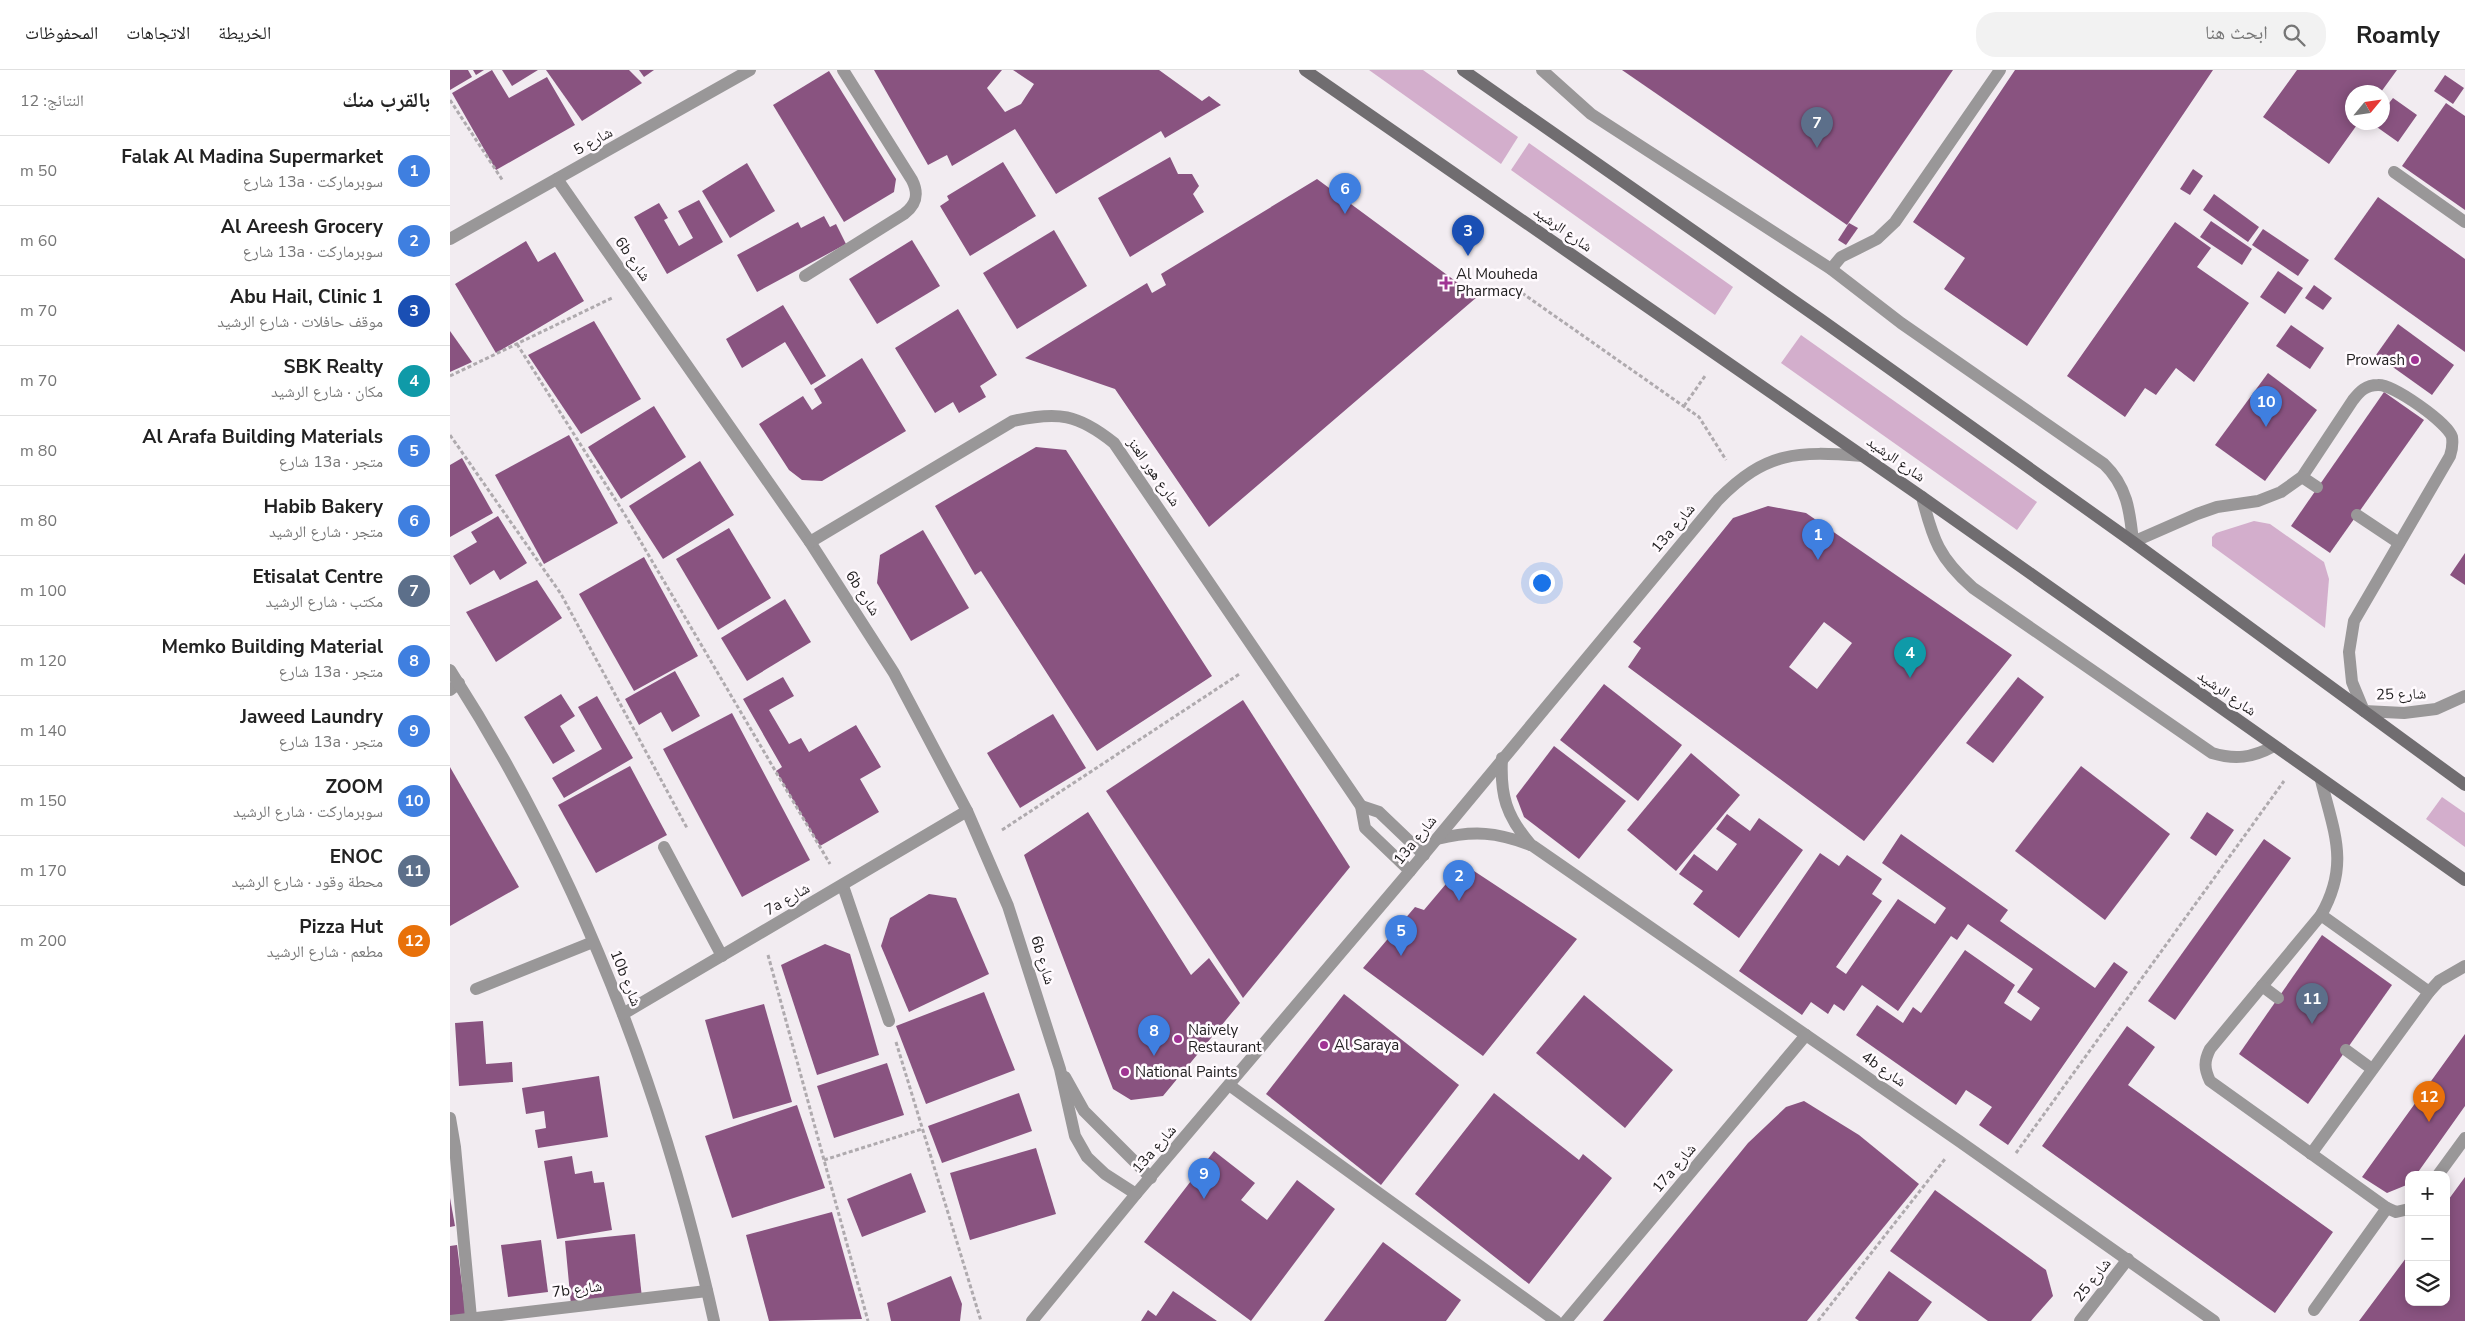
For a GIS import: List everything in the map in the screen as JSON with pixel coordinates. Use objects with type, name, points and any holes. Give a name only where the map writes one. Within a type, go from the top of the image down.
[{"type":"main road","name":"شارع الرشيد","points":[[1305,70],[1863,456],[2465,880]]},
{"type":"main road","points":[[1463,70],[1820,319],[2133,542],[2465,785]]},
{"type":"street","name":"شارع 5","points":[[450,239],[750,70]]},
{"type":"street","points":[[805,276],[904,214],[912,208],[916,199],[916,190],[912,180],[843,70]]},
{"type":"street","points":[[1831,269],[1841,256],[1877,239],[1895,222],[2000,70]]},
{"type":"street","points":[[1545,71],[1591,114],[1831,269],[1901,323],[2104,464],[2116,475],[2124,489],[2130,514],[2133,542],[2155,530],[2204,511],[2217,507],[2258,501],[2281,492],[2302,477],[2360,391],[2369,386],[2380,384],[2391,387],[2446,428],[2452,436],[2450,456],[2354,621],[2349,652],[2352,682],[2364,711]]},
{"type":"street","points":[[2394,172],[2465,222]]},
{"type":"street","name":"6b شارع","points":[[557,179],[810,542],[894,673],[967,811],[1012,915],[1060,1068],[1075,1136],[1087,1157],[1105,1174],[1136,1194]]},
{"type":"street","name":"شارع هور العنز","points":[[810,542],[1013,421],[1040,415],[1067,417],[1093,426],[1114,443],[1262,659],[1361,806],[1366,828],[1410,872]]},
{"type":"street","name":"13a شارع","points":[[1032,1321],[1136,1194],[1410,872],[1502,758],[1718,500],[1739,478],[1764,464],[1793,455],[1823,453],[1863,456]]},
{"type":"street","points":[[2302,477],[2317,487]]},
{"type":"street","points":[[1922,498],[1932,536],[1942,556],[1956,573],[1973,588],[2212,753],[2227,758],[2243,758],[2259,754],[2274,746]]},
{"type":"street","points":[[2357,515],[2398,543]]},
{"type":"street","name":"10b شارع","points":[[450,670],[454,687],[531,810],[564,875],[594,942],[623,1014],[656,1105],[684,1197],[714,1321]]},
{"type":"street","name":"شارع 25","points":[[2364,711],[2404,713],[2436,709],[2465,696]]},
{"type":"street","name":"4b شارع","points":[[1502,758],[1501,782],[1506,806],[1517,828],[1533,846],[2003,1171],[2214,1321]]},
{"type":"street","points":[[2322,780],[2338,853],[2336,884],[2321,915],[2210,1049],[2205,1059],[2205,1070],[2210,1080],[2387,1208],[2396,1212],[2405,1210]]},
{"type":"street","points":[[1361,806],[1379,812],[1424,855]]},
{"type":"street","name":"7a شارع","points":[[623,1014],[843,886],[967,811]]},
{"type":"street","name":"4b شارع","points":[[1437,839],[1461,833],[1486,832],[1509,837],[1533,846]]},
{"type":"street","points":[[664,847],[722,956]]},
{"type":"street","points":[[843,886],[889,1021]]},
{"type":"street","points":[[2321,915],[2429,992]]},
{"type":"street","points":[[476,989],[594,942]]},
{"type":"street","points":[[2311,1154],[2429,992],[2439,981],[2465,966]]},
{"type":"street","points":[[2262,986],[2278,998]]},
{"type":"street","name":"17a شارع","points":[[1566,1321],[1806,1035]]},
{"type":"street","points":[[2346,1050],[2372,1069]]},
{"type":"street","name":"6b شارع","points":[[1060,1068],[1084,1111],[1151,1178]]},
{"type":"street","points":[[1230,1085],[1556,1321]]},
{"type":"street","points":[[450,1118],[455,1147],[471,1318]]},
{"type":"street","points":[[2441,1171],[2465,1138]]},
{"type":"street","points":[[2314,1310],[2387,1208]]},
{"type":"street","name":"شارع 25","points":[[2080,1321],[2128,1259]]},
{"type":"street","name":"7b شارع","points":[[450,1321],[708,1291]]},
{"type":"path","points":[[450,100],[516,202]]},
{"type":"path","points":[[450,376],[633,288]]},
{"type":"path","points":[[1522,293],[1699,417],[1726,460],[1718,500]]},
{"type":"path","points":[[517,344],[625,514],[843,886]]},
{"type":"path","points":[[1684,406],[1718,356]]},
{"type":"path","points":[[450,435],[560,594],[687,828]]},
{"type":"path","points":[[982,843],[1262,659]]},
{"type":"path","points":[[2003,1171],[2297,762]]},
{"type":"path","points":[[761,933],[868,1321]]},
{"type":"path","points":[[889,1021],[981,1321]]},
{"type":"path","points":[[824,1160],[922,1129]]},
{"type":"path","points":[[1818,1321],[1959,1141]]},
{"type":"shaded area","points":[[1369,70],[1423,70],[1518,137],[1501,164]]},
{"type":"shaded area","points":[[1529,143],[1733,287],[1715,315],[1511,170]]},
{"type":"shaded area","points":[[1801,335],[2037,502],[2017,530],[1781,363]]},
{"type":"shaded area","points":[[2254,521],[2270,524],[2324,562],[2329,579],[2325,628],[2212,546],[2212,537],[2216,533]]},
{"type":"shaded area","points":[[2442,797],[2465,813],[2465,847],[2426,819]]},
{"type":"building","points":[[450,70],[468,70],[472,77],[450,90]]},
{"type":"building","points":[[473,70],[484,70],[476,75]]},
{"type":"building","points":[[492,70],[509,98],[547,77],[575,125],[496,170],[452,93]]},
{"type":"building","points":[[502,70],[538,70],[512,86]]},
{"type":"building","points":[[546,70],[629,70],[642,83],[582,121]]},
{"type":"building","points":[[639,70],[654,70],[644,77]]},
{"type":"building","points":[[874,70],[1002,70],[987,88],[1005,112],[1021,104],[1034,84],[1013,70],[1159,70],[1202,101],[1209,96],[1221,105],[1165,138],[1161,131],[1056,194],[1015,129],[952,166],[947,155],[928,165]]},
{"type":"building","points":[[1622,70],[1953,70],[1847,225]]},
{"type":"building","points":[[2015,70],[2213,70],[2027,346],[1944,289],[1965,258],[1913,222]]},
{"type":"building","points":[[2297,70],[2397,70],[2386,85],[2345,85],[2345,130],[2353,130],[2329,164],[2263,117]]},
{"type":"building","points":[[829,71],[896,179],[894,192],[844,222],[773,105]]},
{"type":"building","points":[[2445,75],[2464,88],[2453,104],[2434,91]]},
{"type":"building","points":[[2393,98],[2417,115],[2398,142],[2381,130],[2390,130],[2390,102]]},
{"type":"building","points":[[2446,103],[2465,116],[2465,210],[2402,166]]},
{"type":"building","points":[[1170,157],[1178,174],[1192,174],[1199,186],[1193,194],[1204,212],[1130,257],[1098,198]]},
{"type":"building","points":[[1003,162],[1036,216],[970,256],[940,206],[949,200],[947,196]]},
{"type":"building","points":[[747,163],[775,211],[730,238],[702,191]]},
{"type":"building","points":[[2193,169],[2203,176],[2190,195],[2180,189]]},
{"type":"building","points":[[1317,179],[1477,297],[1209,527],[1115,389],[1025,358],[1147,283],[1152,293],[1166,285],[1161,274]]},
{"type":"building","points":[[2214,194],[2259,227],[2248,242],[2203,210]]},
{"type":"building","points":[[2378,197],[2465,259],[2465,352],[2334,259]]},
{"type":"building","points":[[699,200],[723,242],[667,274],[634,217],[659,203],[668,218],[664,220],[679,246],[693,238],[678,211]]},
{"type":"building","points":[[824,216],[830,227],[836,224],[846,244],[757,292],[737,255],[798,222],[801,228]]},
{"type":"building","points":[[2211,221],[2252,249],[2242,265],[2200,237]]},
{"type":"building","points":[[2175,222],[2211,248],[2197,267],[2249,303],[2194,382],[2176,368],[2156,395],[2145,388],[2125,417],[2067,376]]},
{"type":"building","points":[[1849,223],[1858,228],[1846,245],[1838,240]]},
{"type":"building","points":[[2263,229],[2309,260],[2298,276],[2252,245]]},
{"type":"building","points":[[1054,230],[1087,286],[1017,329],[983,273]]},
{"type":"building","points":[[912,240],[940,286],[877,324],[849,279]]},
{"type":"building","points":[[526,241],[538,262],[555,252],[584,301],[496,353],[455,284]]},
{"type":"building","points":[[2278,271],[2303,288],[2285,314],[2260,297]]},
{"type":"building","points":[[2314,285],[2332,298],[2323,310],[2305,298]]},
{"type":"building","points":[[783,305],[826,376],[811,385],[785,342],[742,368],[726,339]]},
{"type":"building","points":[[958,309],[997,375],[980,386],[986,397],[959,413],[953,402],[935,413],[895,348]]},
{"type":"building","points":[[594,321],[641,399],[581,434],[528,355]]},
{"type":"building","name":"Prowash","points":[[2398,324],[2454,365],[2432,395],[2376,355]]},
{"type":"building","points":[[2291,325],[2324,348],[2310,369],[2276,346]]},
{"type":"building","points":[[450,331],[472,362],[450,372]]},
{"type":"building","points":[[862,358],[906,431],[822,481],[802,480],[789,470],[759,424],[803,396],[812,410],[822,403],[814,389]]},
{"type":"building","points":[[2268,373],[2317,410],[2265,481],[2215,445]]},
{"type":"building","points":[[2384,392],[2424,420],[2330,553],[2291,526]]},
{"type":"building","points":[[654,406],[686,457],[621,499],[588,447]]},
{"type":"building","points":[[569,435],[618,523],[544,564],[495,475]]},
{"type":"building","points":[[1036,447],[1066,450],[1212,676],[1097,751],[981,571],[975,575],[935,506]]},
{"type":"building","points":[[462,458],[493,513],[450,537],[450,465]]},
{"type":"building","points":[[700,461],[734,515],[663,559],[629,506]]},
{"type":"building","points":[[1768,506],[1806,513],[2012,655],[1864,841],[1628,667],[1641,648],[1633,642],[1733,518]],"holes":[[[1824,622],[1852,643],[1817,689],[1789,667]]]},
{"type":"building","points":[[498,516],[527,563],[500,580],[494,570],[470,585],[453,556],[477,542],[471,532]]},
{"type":"building","points":[[729,528],[771,598],[718,630],[676,559]]},
{"type":"building","points":[[923,530],[969,608],[911,641],[877,583],[880,555]]},
{"type":"building","points":[[2465,553],[2465,585],[2450,575]]},
{"type":"building","points":[[644,557],[698,656],[634,691],[579,594]]},
{"type":"building","points":[[537,580],[562,618],[496,662],[466,612]]},
{"type":"building","points":[[785,599],[811,642],[747,681],[721,638]]},
{"type":"building","points":[[675,671],[700,716],[672,732],[661,712],[639,725],[625,699]]},
{"type":"building","points":[[783,677],[794,696],[769,710],[789,744],[801,738],[809,752],[856,725],[881,767],[860,779],[879,812],[820,846],[776,771],[782,767],[743,699]]},
{"type":"building","points":[[2018,677],[2044,697],[1993,763],[1966,743]]},
{"type":"building","points":[[1604,684],[1682,745],[1638,801],[1560,740]]},
{"type":"building","points":[[561,694],[575,716],[560,726],[575,751],[553,764],[524,717]]},
{"type":"building","points":[[597,696],[633,758],[564,798],[552,778],[602,749],[578,707]]},
{"type":"building","points":[[1243,700],[1350,867],[1243,998],[1106,791]]},
{"type":"building","points":[[732,713],[810,860],[742,897],[663,749]]},
{"type":"building","points":[[1053,714],[1086,768],[1020,808],[987,753]]},
{"type":"building","points":[[1554,746],[1626,801],[1579,859],[1524,817],[1516,796]]},
{"type":"building","points":[[1691,753],[1740,795],[1676,871],[1627,830]]},
{"type":"building","points":[[630,766],[667,835],[596,873],[558,805]]},
{"type":"building","points":[[2081,766],[2170,834],[2105,920],[2015,851]]},
{"type":"building","points":[[450,767],[519,887],[450,926]]},
{"type":"building","points":[[1088,812],[1191,975],[1209,958],[1240,1003],[1163,1096],[1131,1100],[1113,1089],[1024,855]]},
{"type":"building","points":[[2207,812],[2234,830],[2216,856],[2190,838]]},
{"type":"building","points":[[1727,814],[1750,831],[1759,818],[1803,850],[1739,938],[1693,904],[1703,891],[1679,874],[1694,854],[1717,871],[1737,844],[1716,829]]},
{"type":"building","points":[[1901,834],[2008,910],[2000,921],[2095,988],[2114,962],[2128,972],[2008,1145],[1979,1125],[1992,1107],[1966,1090],[1956,1105],[1856,1035],[1877,1005],[1903,1023],[1913,1007],[1921,1013],[1965,950],[2015,985],[2004,1003],[2031,1021],[2040,1008],[2017,992],[2033,969],[1968,924],[1957,940],[1951,936],[1898,1011],[1862,985],[1844,1011],[1834,1004],[1828,1014],[1811,1002],[1802,1015],[1739,971],[1820,853],[1839,866],[1847,855],[1882,879],[1872,894],[1882,901],[1836,967],[1846,974],[1898,899],[1935,924],[1946,908],[1882,863]]},
{"type":"building","points":[[2264,839],[2291,858],[2175,1020],[2148,1001]]},
{"type":"building","points":[[1474,871],[1577,939],[1483,1056],[1363,968],[1415,907],[1424,910],[1451,878]]},
{"type":"building","points":[[929,894],[956,898],[989,974],[909,1012],[881,946],[890,918]]},
{"type":"building","points":[[2322,935],[2392,985],[2308,1104],[2239,1054]]},
{"type":"building","points":[[825,944],[850,954],[879,1055],[817,1075],[781,965]]},
{"type":"building","points":[[984,992],[1015,1070],[926,1104],[896,1026]]},
{"type":"building","points":[[1344,994],[1459,1085],[1381,1185],[1266,1094]]},
{"type":"building","points":[[1584,995],[1673,1070],[1625,1128],[1536,1053]]},
{"type":"building","points":[[764,1004],[792,1102],[733,1119],[705,1020]]},
{"type":"building","points":[[483,1021],[486,1064],[512,1062],[513,1082],[459,1086],[455,1023]]},
{"type":"building","points":[[2127,1026],[2155,1047],[2128,1085],[2333,1232],[2275,1313],[2042,1146]]},
{"type":"building","points":[[2465,1034],[2465,1106],[2419,1171],[2405,1171],[2405,1186],[2387,1193],[2362,1177]]},
{"type":"building","points":[[887,1063],[904,1115],[834,1138],[817,1086]]},
{"type":"building","points":[[599,1076],[608,1137],[538,1148],[535,1130],[546,1128],[544,1111],[526,1114],[522,1088]]},
{"type":"building","points":[[1019,1093],[1032,1131],[942,1163],[928,1126]]},
{"type":"building","points":[[1494,1093],[1579,1160],[1583,1154],[1612,1178],[1529,1284],[1415,1194]]},
{"type":"building","points":[[1804,1101],[1859,1135],[1919,1184],[1807,1321],[1603,1321],[1748,1143],[1786,1107]]},
{"type":"building","points":[[797,1105],[825,1188],[732,1218],[705,1136]]},
{"type":"building","points":[[1036,1148],[1056,1214],[970,1240],[950,1173]]},
{"type":"building","points":[[1214,1151],[1255,1183],[1241,1200],[1267,1220],[1297,1180],[1335,1209],[1251,1321],[1144,1242]]},
{"type":"building","points":[[572,1156],[575,1174],[592,1171],[594,1183],[604,1182],[612,1230],[557,1239],[544,1161]]},
{"type":"building","points":[[911,1173],[926,1212],[862,1237],[847,1199]]},
{"type":"building","points":[[2465,1177],[2465,1321],[2359,1321],[2405,1259],[2405,1306],[2450,1306],[2450,1198]]},
{"type":"building","points":[[1935,1190],[2046,1270],[2053,1296],[2031,1321],[1988,1321],[1890,1251]]},
{"type":"building","points":[[450,1198],[455,1226],[450,1227]]},
{"type":"building","points":[[832,1212],[862,1319],[769,1321],[746,1235]]},
{"type":"building","points":[[635,1234],[642,1298],[571,1305],[565,1241]]},
{"type":"building","points":[[541,1240],[548,1292],[508,1297],[501,1245]]},
{"type":"building","points":[[1383,1242],[1461,1300],[1446,1321],[1324,1321]]},
{"type":"building","points":[[457,1245],[466,1317],[450,1319],[450,1246]]},
{"type":"building","points":[[1889,1271],[1932,1302],[1918,1321],[1859,1321],[1855,1318]]},
{"type":"building","points":[[951,1276],[962,1304],[960,1321],[891,1321],[887,1303]]},
{"type":"building","points":[[1173,1291],[1217,1321],[1141,1321],[1148,1310],[1156,1316]]},
{"type":"place","name":"Etisalat Centre","points":[[1817,148]]},
{"type":"place","name":"Habib Bakery","points":[[1345,214]]},
{"type":"place","name":"Abu Hail, Clinic 1","points":[[1468,256]]},
{"type":"place","name":"Al Mouheda Pharmacy","points":[[1446,283]]},
{"type":"place","name":"Prowash","points":[[2415,360]]},
{"type":"place","name":"ZOOM","points":[[2266,427]]},
{"type":"place","name":"Falak Al Madina Supermarket","points":[[1818,560]]},
{"type":"place","name":"SBK Realty","points":[[1910,678]]},
{"type":"place","name":"Al Areesh Grocery","points":[[1459,901]]},
{"type":"place","name":"Al Arafa Building Materials","points":[[1401,956]]},
{"type":"place","name":"ENOC","points":[[2312,1024]]},
{"type":"place","name":"Naively Restaurant","points":[[1178,1039]]},
{"type":"place","name":"Al Saraya","points":[[1324,1045]]},
{"type":"place","name":"Memko Building Material","points":[[1154,1056]]},
{"type":"place","name":"National Paints","points":[[1125,1072]]},
{"type":"place","name":"Pizza Hut","points":[[2429,1122]]},
{"type":"place","name":"Jaweed Laundry","points":[[1204,1199]]}]
